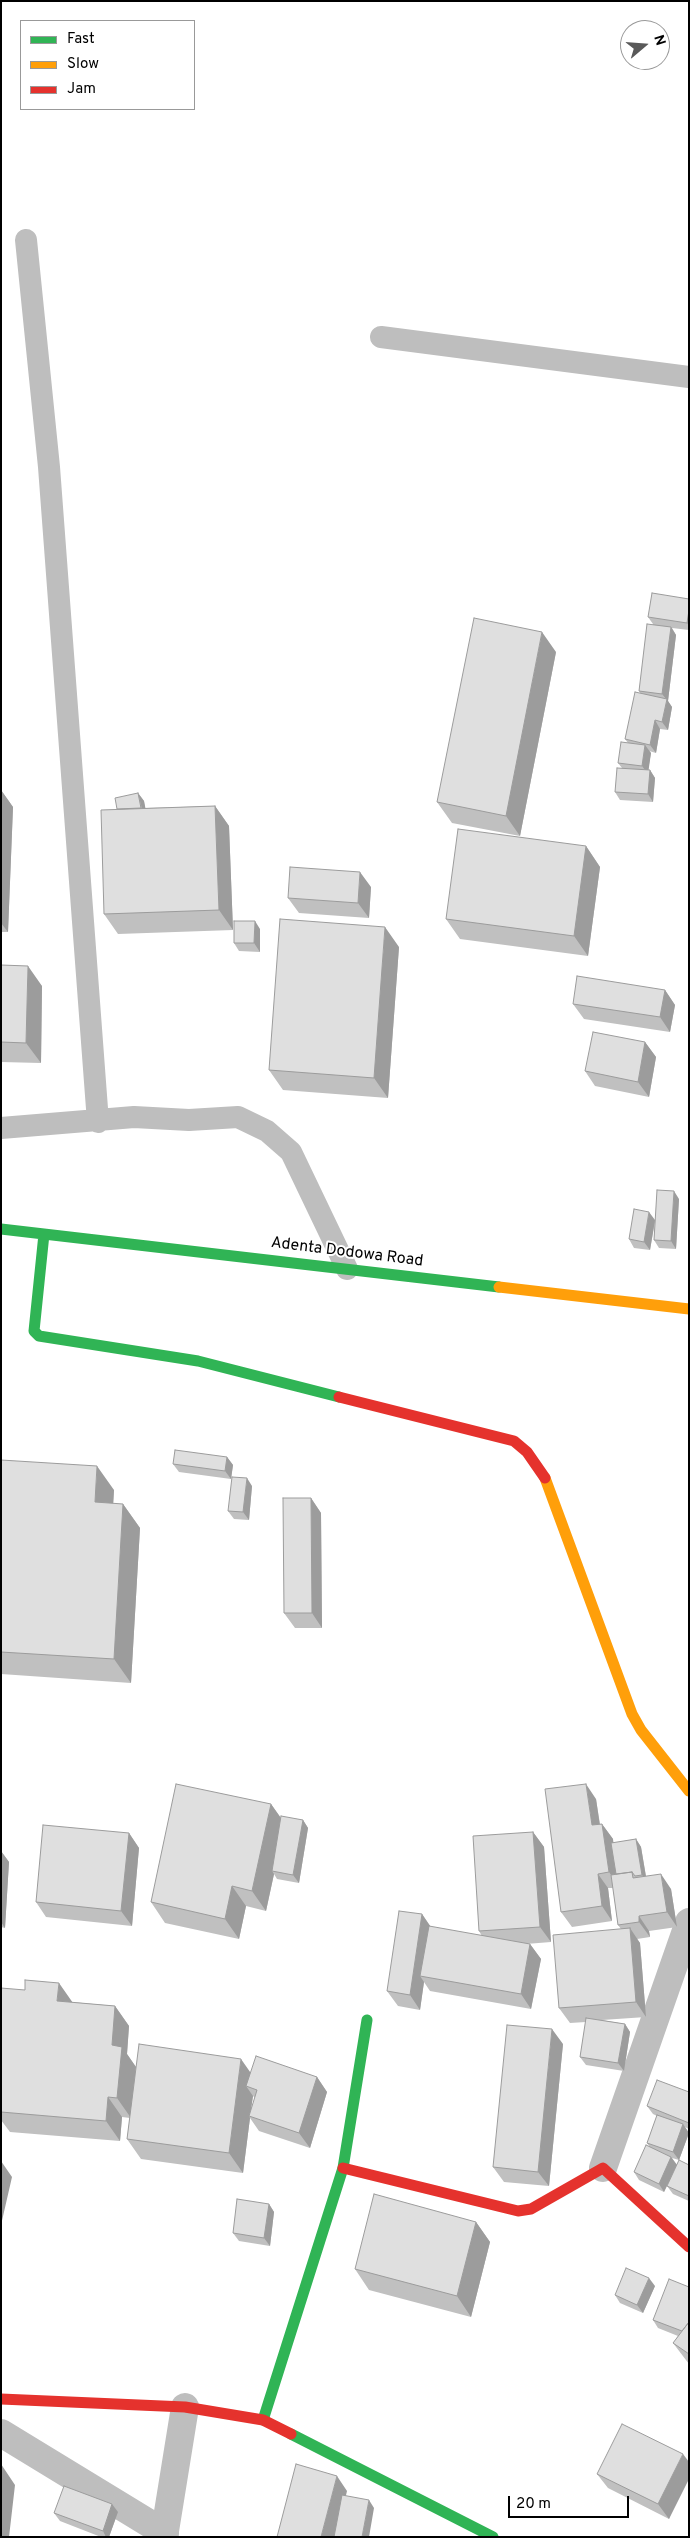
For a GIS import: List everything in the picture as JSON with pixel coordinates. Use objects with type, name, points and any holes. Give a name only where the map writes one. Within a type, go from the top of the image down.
[{"type":"street","name":"Adenta Dodowa Road","points":[[1,1229],[689,1309]]},
{"type":"street","points":[[44,1234],[34,1330],[39,1336],[198,1362],[514,1441],[527,1452],[543,1472],[632,1714],[641,1730],[689,1791]]},
{"type":"street","points":[[343,2168],[518,2211],[531,2209],[603,2168],[689,1922]]},
{"type":"street","points":[[263,2420],[343,2168],[367,2020]]},
{"type":"street","points":[[603,2168],[689,2247]]},
{"type":"street","points":[[1,2399],[186,2407],[263,2420],[494,2537]]},
{"type":"street","points":[[1,2434],[165,2535],[186,2407]]},
{"type":"lane","points":[[26,240],[49,467],[98,1122]]},
{"type":"lane","points":[[381,337],[689,377]]},
{"type":"lane","points":[[1,1128],[98,1122],[134,1117],[190,1120],[238,1118],[267,1131],[291,1152],[347,1269]]},
{"type":"building","points":[[652,593],[689,599],[687,623],[648,617]]},
{"type":"building","points":[[474,618],[542,632],[506,816],[437,802]]},
{"type":"building","points":[[647,624],[671,627],[662,694],[639,691]]},
{"type":"building","points":[[635,692],[667,699],[662,722],[655,720],[650,745],[625,739]]},
{"type":"building","points":[[621,742],[645,745],[642,766],[618,763]]},
{"type":"building","points":[[617,768],[650,770],[648,794],[615,792]]},
{"type":"building","points":[[138,793],[141,808],[117,809],[115,798]]},
{"type":"building","points":[[215,806],[219,910],[104,914],[101,810]]},
{"type":"building","points":[[458,829],[586,846],[574,936],[446,919]]},
{"type":"building","points":[[290,867],[360,872],[358,903],[288,898]]},
{"type":"building","points":[[280,919],[385,927],[374,1078],[269,1070]]},
{"type":"building","points":[[234,921],[255,921],[254,943],[234,943]]},
{"type":"building","points":[[1,965],[28,966],[26,1043],[1,1042]]},
{"type":"building","points":[[577,976],[665,990],[660,1017],[573,1004]]},
{"type":"building","points":[[593,1032],[645,1042],[638,1082],[585,1071]]},
{"type":"building","points":[[657,1190],[674,1191],[671,1241],[654,1240]]},
{"type":"building","points":[[634,1209],[649,1212],[644,1242],[629,1239]]},
{"type":"building","points":[[175,1450],[227,1457],[225,1471],[173,1464]]},
{"type":"building","points":[[1,1460],[97,1466],[95,1502],[123,1504],[114,1659],[1,1652]]},
{"type":"building","points":[[232,1477],[247,1478],[243,1512],[228,1511]]},
{"type":"building","points":[[283,1498],[311,1498],[312,1613],[284,1613]]},
{"type":"building","points":[[176,1784],[271,1804],[252,1891],[232,1886],[225,1919],[151,1902]]},
{"type":"building","points":[[586,1784],[592,1825],[602,1824],[609,1872],[598,1874],[602,1906],[561,1912],[545,1789]]},
{"type":"building","points":[[281,1816],[303,1820],[293,1875],[272,1871]]},
{"type":"building","points":[[43,1825],[129,1833],[121,1911],[36,1902]]},
{"type":"building","points":[[533,1832],[540,1927],[479,1931],[473,1836]]},
{"type":"building","points":[[636,1839],[642,1875],[635,1876],[632,1872],[616,1874],[611,1843]]},
{"type":"building","points":[[632,1872],[633,1878],[661,1874],[667,1912],[639,1916],[639,1922],[618,1925],[611,1875]]},
{"type":"building","points":[[399,1911],[422,1914],[410,1995],[387,1991]]},
{"type":"building","points":[[429,1926],[530,1944],[521,1994],[420,1976]]},
{"type":"building","points":[[630,1928],[636,2002],[559,2008],[553,1935]]},
{"type":"building","points":[[25,1980],[59,1983],[57,2001],[115,2006],[112,2045],[122,2047],[117,2098],[108,2097],[106,2121],[1,2112],[1,1988],[25,1990]]},
{"type":"building","points":[[586,2018],[625,2024],[618,2063],[580,2057]]},
{"type":"building","points":[[507,2025],[552,2029],[538,2172],[493,2167]]},
{"type":"building","points":[[139,2044],[241,2059],[229,2153],[127,2139]]},
{"type":"building","points":[[256,2056],[317,2077],[299,2133],[249,2116],[257,2090],[246,2086]]},
{"type":"building","points":[[657,2080],[689,2092],[689,2123],[647,2106]]},
{"type":"building","points":[[657,2115],[683,2124],[673,2152],[647,2143]]},
{"type":"building","points":[[646,2145],[671,2157],[659,2184],[634,2172]]},
{"type":"building","points":[[679,2160],[689,2165],[689,2196],[667,2186]]},
{"type":"building","points":[[374,2194],[476,2222],[457,2296],[355,2269]]},
{"type":"building","points":[[237,2199],[269,2204],[264,2238],[233,2233]]},
{"type":"building","points":[[626,2268],[649,2278],[637,2305],[615,2295]]},
{"type":"building","points":[[669,2279],[689,2287],[689,2322],[682,2331],[653,2320]]},
{"type":"building","points":[[689,2322],[689,2354],[673,2343]]},
{"type":"building","points":[[622,2424],[683,2454],[658,2504],[597,2474]]},
{"type":"building","points":[[296,2464],[337,2476],[321,2537],[277,2537]]},
{"type":"building","points":[[64,2486],[112,2504],[103,2531],[54,2513]]},
{"type":"building","points":[[342,2495],[369,2500],[362,2537],[334,2537]]},
{"type":"traffic: fast","points":[[1,1229],[499,1287]]},
{"type":"traffic: fast","points":[[44,1234],[34,1331],[39,1336],[198,1361],[339,1397]]},
{"type":"traffic: fast","points":[[263,2420],[343,2168],[367,2020]]},
{"type":"traffic: fast","points":[[291,2434],[493,2537]]},
{"type":"traffic: slow","points":[[499,1287],[689,1309]]},
{"type":"traffic: slow","points":[[545,1478],[632,1714],[641,1730],[689,1791]]},
{"type":"traffic: jam","points":[[339,1397],[514,1441],[527,1452],[545,1478]]},
{"type":"traffic: jam","points":[[343,2168],[518,2211],[531,2209],[603,2168],[689,2247]]},
{"type":"traffic: jam","points":[[1,2399],[185,2407],[263,2420],[291,2434]]}]
